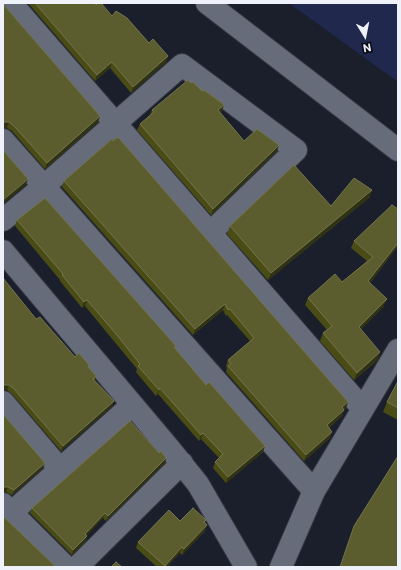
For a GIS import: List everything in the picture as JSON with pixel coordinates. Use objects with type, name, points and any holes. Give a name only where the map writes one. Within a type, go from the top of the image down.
[{"type":"street","points":[[11,3],[363,409]]},
{"type":"street","points":[[207,3],[398,150]]},
{"type":"street","points":[[3,220],[182,65],[296,150],[210,234]]},
{"type":"street","points":[[3,140],[314,491]]},
{"type":"street","points":[[7,265],[182,463],[198,484],[246,567]]},
{"type":"street","points":[[281,567],[314,491],[398,350]]},
{"type":"street","points":[[3,402],[60,469]]},
{"type":"street","points":[[66,567],[7,508],[60,469],[132,405]]},
{"type":"street","points":[[77,567],[182,463]]},
{"type":"shaded area","points":[[289,3],[398,3],[398,82]]},
{"type":"building","points":[[35,3],[95,3],[96,5],[101,3],[112,16],[116,11],[127,18],[149,43],[153,39],[168,56],[133,87],[112,62],[97,75]]},
{"type":"building","points":[[3,4],[100,116],[47,163],[14,126],[9,122],[3,122]]},
{"type":"building","points":[[188,80],[191,83],[193,82],[202,91],[204,90],[224,105],[218,110],[244,141],[257,129],[279,145],[213,209],[140,124],[154,112],[152,110]]},
{"type":"building","points":[[118,137],[348,402],[342,407],[344,410],[327,425],[332,432],[306,455],[228,366],[231,364],[228,360],[254,338],[230,309],[228,310],[225,304],[195,329],[64,181],[112,139],[113,141]]},
{"type":"building","points":[[3,150],[28,179],[3,200]]},
{"type":"building","points":[[294,165],[331,206],[354,178],[372,190],[271,273],[230,226]]},
{"type":"building","points":[[45,198],[176,346],[174,347],[206,385],[209,382],[265,446],[228,477],[215,462],[223,454],[203,433],[201,435],[160,388],[159,390],[138,366],[140,364],[116,334],[87,300],[84,302],[62,275],[63,274],[17,220]]},
{"type":"building","points":[[392,205],[398,209],[398,243],[368,281],[387,299],[359,327],[380,352],[357,373],[323,333],[332,326],[308,298],[335,274],[342,282],[373,257],[354,241]]},
{"type":"building","points":[[3,278],[36,319],[40,317],[75,357],[79,353],[96,376],[93,379],[114,401],[63,446],[14,389],[9,385],[3,385]]},
{"type":"building","points":[[398,381],[398,408],[387,402]]},
{"type":"building","points":[[3,414],[45,463],[14,490],[8,487],[3,487]]},
{"type":"building","points":[[130,421],[159,453],[161,451],[166,458],[108,516],[105,513],[85,534],[87,536],[73,550],[32,508]]},
{"type":"building","points":[[398,456],[398,567],[340,567],[354,526]]},
{"type":"building","points":[[193,508],[206,520],[204,522],[207,525],[184,549],[182,547],[165,566],[138,542],[169,510],[180,521]]},
{"type":"building","points":[[3,516],[4,517],[56,567],[3,567]]},
{"type":"building","points":[[116,562],[122,567],[111,567]]}]
